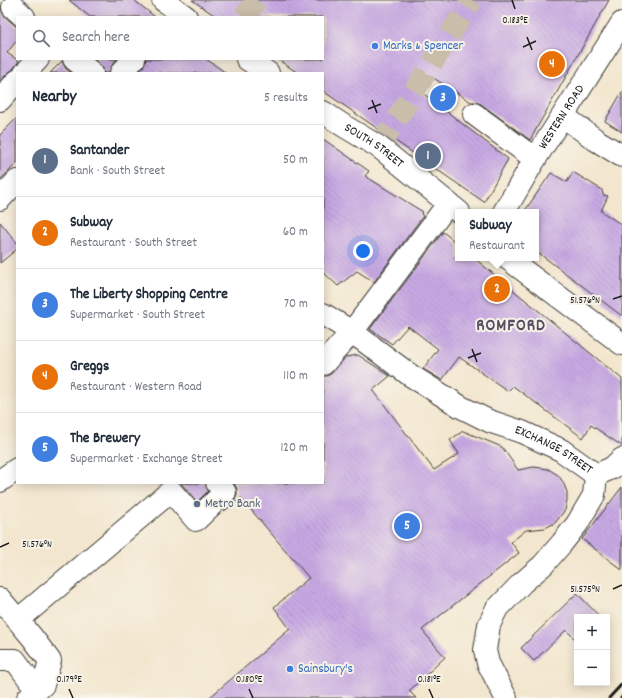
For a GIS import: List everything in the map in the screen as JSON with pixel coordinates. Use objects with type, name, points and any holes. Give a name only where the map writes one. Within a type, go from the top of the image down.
[{"type":"street","name":"WESTERN ROAD","points":[[506,209],[535,159],[622,23]]},
{"type":"street","points":[[26,72],[37,60]]},
{"type":"street","points":[[75,60],[91,72]]},
{"type":"street","points":[[122,72],[133,60]]},
{"type":"street","points":[[248,60],[266,72]]},
{"type":"street","points":[[0,100],[16,82]]},
{"type":"street","name":"SOUTH STREET","points":[[324,113],[379,147],[454,208]]},
{"type":"street","points":[[474,114],[535,159]]},
{"type":"street","points":[[563,116],[596,140],[622,156]]},
{"type":"street","points":[[0,199],[16,183]]},
{"type":"street","points":[[324,363],[352,332],[454,208]]},
{"type":"street","points":[[511,261],[622,344]]},
{"type":"street","name":"EXCHANGE STREET","points":[[324,315],[352,332],[410,376],[461,407],[488,421],[522,432],[561,450],[596,475],[594,495],[577,524],[543,565],[522,583],[496,610],[489,625],[485,650],[488,663],[506,698]]},
{"type":"street","points":[[596,475],[612,468],[622,459]]},
{"type":"street","points":[[0,481],[16,470]]},
{"type":"street","points":[[18,620],[171,491],[196,520],[225,492],[218,484]]},
{"type":"street","points":[[0,599],[50,660],[43,686],[33,694],[15,660],[0,660]]},
{"type":"building","points":[[69,0],[134,0],[154,16],[89,16]]},
{"type":"building","points":[[192,0],[609,0],[530,140],[481,104],[471,102],[421,70],[411,84],[508,159],[484,202],[324,92],[324,72],[296,72],[278,60],[324,60],[324,16],[216,16]]},
{"type":"building","points":[[0,6],[4,16],[16,26],[16,41],[7,53],[19,61],[0,81]]},
{"type":"building","points":[[95,60],[116,60],[109,72],[104,72],[103,68]]},
{"type":"building","points":[[146,60],[207,60],[225,72],[139,72]]},
{"type":"building","points":[[62,61],[66,69],[70,72],[51,72]]},
{"type":"building","points":[[622,92],[622,132],[605,121]]},
{"type":"building","points":[[16,119],[16,164],[0,180],[0,135]]},
{"type":"building","points":[[324,140],[369,171],[365,176],[423,212],[421,214],[423,216],[374,282],[357,271],[338,286],[324,273]]},
{"type":"building","points":[[573,172],[602,190],[603,195],[608,196],[601,211],[622,225],[622,316],[539,253],[539,209],[526,209],[551,173],[567,182]]},
{"type":"building","points":[[0,222],[16,242],[16,250],[0,263]]},
{"type":"building","points":[[443,232],[455,242],[455,261],[478,261],[622,379],[622,446],[591,425],[583,438],[513,386],[508,391],[459,357],[442,380],[423,369],[438,349],[408,326],[392,344],[370,329]]},
{"type":"building","points":[[358,355],[390,376],[373,390],[434,470],[459,454],[450,440],[463,431],[502,447],[518,470],[534,467],[548,469],[558,475],[567,492],[565,510],[555,523],[545,528],[526,530],[511,542],[519,553],[422,630],[445,657],[409,691],[416,698],[209,698],[290,629],[274,607],[309,578],[241,498],[224,511],[237,496],[237,489],[234,484],[324,484],[324,376],[332,373],[346,357]]},
{"type":"building","points":[[182,484],[205,484],[208,491],[197,502]]},
{"type":"building","points":[[622,487],[622,570],[582,539]]},
{"type":"building","points":[[577,593],[597,614],[574,614],[574,638],[566,630],[534,661],[521,648]]},
{"type":"tunnel","points":[[245,16],[257,0]]},
{"type":"tunnel","points":[[379,147],[472,0]]},
{"type":"railway","points":[[609,698],[622,684]]},
{"type":"place","name":"Marks & Spencer","points":[[375,46]]},
{"type":"place","name":"Greggs","points":[[552,64]]},
{"type":"place","name":"The Liberty Shopping Centre","points":[[443,98]]},
{"type":"place","name":"Santander","points":[[428,156]]},
{"type":"place","name":"Subway","points":[[497,289]]},
{"type":"place","name":"Metro Bank","points":[[197,504]]},
{"type":"place","name":"The Brewery","points":[[407,526]]},
{"type":"place","name":"Sainsbury's","points":[[290,669]]},
{"type":"district","name":"ROMFORD","points":[[511,327]]}]
